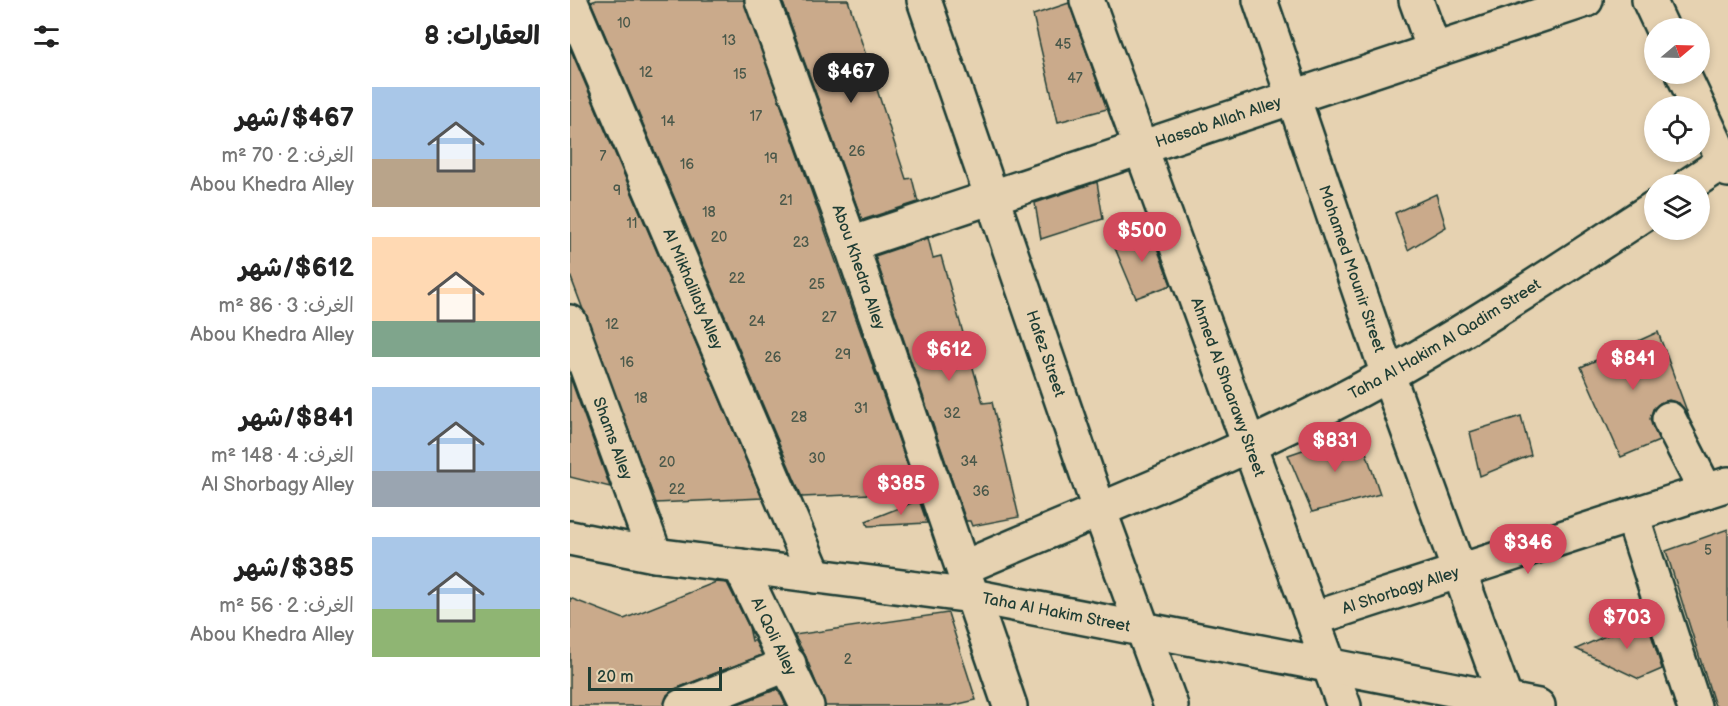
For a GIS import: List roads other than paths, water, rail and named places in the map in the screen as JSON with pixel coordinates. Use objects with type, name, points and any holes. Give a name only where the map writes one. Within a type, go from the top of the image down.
[{"type":"street","name":"Al Mikhalilaty Alley","points":[[570,0],[815,576]]},
{"type":"street","name":"Abou Khedra Alley","points":[[762,0],[851,244],[1010,706]]},
{"type":"street","name":"Hafez Street","points":[[924,0],[990,198],[1171,706]]},
{"type":"street","name":"Ahmed Al Shaarawy Street","points":[[1087,0],[1344,706]]},
{"type":"street","name":"Mohamed Mounir Street","points":[[1260,0],[1388,375],[1507,703]]},
{"type":"street","points":[[1416,0],[1434,50]]},
{"type":"street","name":"Hassab Allah Alley","points":[[851,244],[1434,50],[1531,9],[1586,0]]},
{"type":"street","points":[[1649,0],[1657,18]]},
{"type":"street","points":[[1708,174],[1727,164],[1710,130]]},
{"type":"street","name":"Taha Al Hakim Al Qadim Street","points":[[968,582],[1099,509],[1248,446],[1388,375],[1553,274],[1644,215]]},
{"type":"street","name":"Shams Alley","points":[[570,321],[655,555]]},
{"type":"street","points":[[1669,419],[1717,488]]},
{"type":"street","name":"Al Shorbagy Alley","points":[[1312,619],[1717,488]]},
{"type":"street","points":[[1632,515],[1694,706]]},
{"type":"street","name":"Taha Al Hakim Street","points":[[570,538],[655,555],[815,576],[968,582],[1145,630],[1507,703],[1538,706]]},
{"type":"street","name":"Al Qoli Alley","points":[[740,566],[789,664],[807,706]]},
{"type":"street","points":[[682,706],[789,664]]}]
